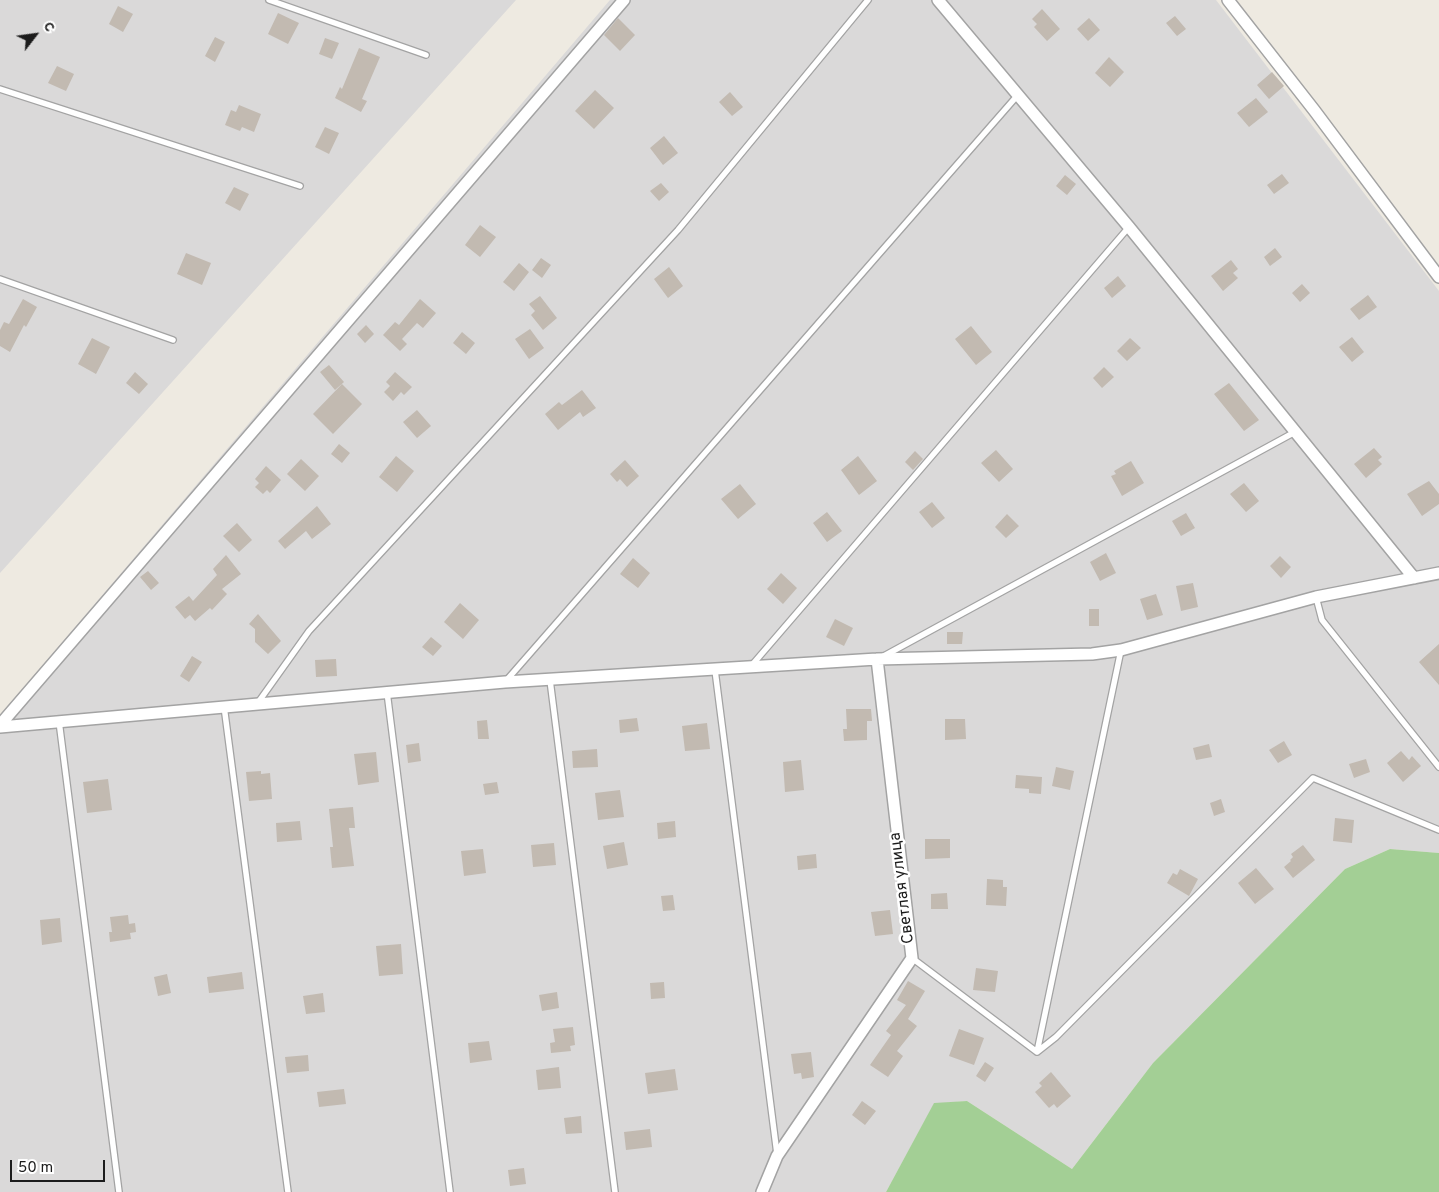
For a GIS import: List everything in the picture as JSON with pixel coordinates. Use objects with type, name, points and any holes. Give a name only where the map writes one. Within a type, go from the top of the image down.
[{"type":"street","points":[[0,726],[624,0]]},
{"type":"street","points":[[938,0],[1129,227],[1414,578]]},
{"type":"street","points":[[1228,0],[1314,110],[1439,277]]},
{"type":"street","points":[[0,726],[505,682],[877,660],[1092,654],[1121,650],[1316,597],[1439,573]]},
{"type":"street","name":"Светлая улица","points":[[762,1192],[777,1156],[912,958],[877,660]]},
{"type":"lane","points":[[269,0],[426,56]]},
{"type":"lane","points":[[256,704],[309,631],[678,230],[868,0]]},
{"type":"lane","points":[[0,89],[300,186]]},
{"type":"lane","points":[[505,682],[1017,96]]},
{"type":"lane","points":[[750,668],[1129,227]]},
{"type":"lane","points":[[0,279],[173,340]]},
{"type":"lane","points":[[877,660],[1295,432]]},
{"type":"lane","points":[[1316,597],[1322,620],[1439,767]]},
{"type":"lane","points":[[1037,1052],[1121,650]]},
{"type":"lane","points":[[715,670],[777,1156]]},
{"type":"lane","points":[[550,680],[615,1192]]},
{"type":"lane","points":[[387,692],[450,1192]]},
{"type":"lane","points":[[224,706],[288,1192]]},
{"type":"lane","points":[[59,721],[119,1192]]},
{"type":"lane","points":[[1037,1052],[1056,1037],[1313,778],[1439,830]]},
{"type":"lane","points":[[912,958],[1037,1052]]},
{"type":"shaded area","points":[[0,0],[516,0],[0,573]]},
{"type":"shaded area","points":[[610,0],[1216,0],[1439,291],[1439,853],[1390,849],[1345,869],[1153,1063],[1072,1169],[967,1101],[934,1104],[886,1192],[0,1192],[0,715]]},
{"type":"green space","points":[[1390,849],[1439,853],[1439,1192],[886,1192],[934,1103],[967,1101],[1072,1169],[1153,1063],[1345,869]]},
{"type":"building","points":[[118,6],[133,14],[123,32],[109,24]]},
{"type":"building","points":[[1042,9],[1060,29],[1047,41],[1034,27],[1037,24],[1032,19]]},
{"type":"building","points":[[278,13],[299,23],[288,44],[268,34]]},
{"type":"building","points":[[1175,16],[1186,29],[1177,36],[1166,23]]},
{"type":"building","points":[[618,18],[635,35],[620,51],[604,35]]},
{"type":"building","points":[[1089,18],[1100,30],[1088,41],[1077,29]]},
{"type":"building","points":[[215,37],[225,42],[215,62],[205,56]]},
{"type":"building","points":[[325,38],[339,43],[332,59],[319,54]]},
{"type":"building","points":[[359,48],[380,57],[362,99],[367,101],[361,112],[335,98],[340,87],[342,89]]},
{"type":"building","points":[[1109,57],[1124,72],[1110,87],[1095,73]]},
{"type":"building","points":[[57,66],[74,74],[66,91],[48,83]]},
{"type":"building","points":[[1272,72],[1284,86],[1269,99],[1257,85]]},
{"type":"building","points":[[595,90],[614,108],[594,129],[575,111]]},
{"type":"building","points":[[730,92],[743,107],[732,116],[719,102]]},
{"type":"building","points":[[1256,98],[1268,112],[1249,127],[1237,113]]},
{"type":"building","points":[[239,105],[261,114],[254,132],[242,127],[240,131],[225,125],[231,110],[236,112]]},
{"type":"building","points":[[325,127],[339,133],[329,154],[315,147]]},
{"type":"building","points":[[664,136],[678,153],[663,165],[650,148]]},
{"type":"building","points":[[1282,174],[1289,183],[1274,194],[1267,185]]},
{"type":"building","points":[[1065,175],[1076,184],[1067,195],[1056,186]]},
{"type":"building","points":[[661,183],[669,192],[659,201],[650,191]]},
{"type":"building","points":[[234,187],[249,194],[240,211],[225,203]]},
{"type":"building","points":[[480,225],[496,237],[480,257],[465,245]]},
{"type":"building","points":[[1275,248],[1282,257],[1270,266],[1264,257]]},
{"type":"building","points":[[186,253],[211,263],[202,285],[177,274]]},
{"type":"building","points":[[541,258],[551,265],[542,278],[532,270]]},
{"type":"building","points":[[1231,260],[1238,269],[1233,273],[1238,278],[1223,291],[1211,276]]},
{"type":"building","points":[[519,263],[529,272],[514,291],[503,282]]},
{"type":"building","points":[[669,267],[683,286],[668,298],[654,279]]},
{"type":"building","points":[[1118,276],[1126,286],[1112,298],[1104,288]]},
{"type":"building","points":[[1302,284],[1310,293],[1300,302],[1292,293]]},
{"type":"building","points":[[1368,295],[1377,307],[1359,320],[1350,309]]},
{"type":"building","points":[[540,296],[557,318],[543,330],[531,315],[535,311],[529,304]]},
{"type":"building","points":[[23,299],[37,307],[26,327],[24,325],[10,352],[0,346],[0,330],[4,322],[9,324]]},
{"type":"building","points":[[420,299],[436,313],[423,328],[417,323],[402,339],[407,344],[400,351],[383,335],[395,322],[399,325]]},
{"type":"building","points":[[366,325],[374,334],[365,343],[357,334]]},
{"type":"building","points":[[971,326],[992,352],[976,365],[955,339]]},
{"type":"building","points":[[530,329],[544,348],[529,359],[515,339]]},
{"type":"building","points":[[462,332],[475,343],[466,354],[453,343]]},
{"type":"building","points":[[1352,337],[1364,352],[1352,362],[1339,347]]},
{"type":"building","points":[[92,338],[110,347],[96,374],[78,364]]},
{"type":"building","points":[[1130,338],[1141,348],[1127,361],[1117,351]]},
{"type":"building","points":[[329,365],[344,382],[335,390],[320,372]]},
{"type":"building","points":[[1104,367],[1114,377],[1102,388],[1093,378]]},
{"type":"building","points":[[135,372],[148,384],[139,394],[126,383]]},
{"type":"building","points":[[395,372],[412,387],[404,395],[401,392],[393,401],[384,392],[390,386],[386,382]]},
{"type":"building","points":[[1229,383],[1259,420],[1244,431],[1214,394]]},
{"type":"building","points":[[342,384],[362,404],[333,434],[313,414]]},
{"type":"building","points":[[582,390],[596,408],[583,417],[580,412],[558,430],[545,414],[559,402],[562,405]]},
{"type":"building","points":[[417,410],[431,426],[417,438],[403,422]]},
{"type":"building","points":[[339,444],[350,453],[342,463],[331,454]]},
{"type":"building","points":[[1374,448],[1382,457],[1378,460],[1382,464],[1366,478],[1354,464]]},
{"type":"building","points":[[996,450],[1013,469],[999,482],[981,463]]},
{"type":"building","points":[[915,451],[923,459],[913,470],[905,462]]},
{"type":"building","points":[[396,456],[414,471],[397,492],[379,477]]},
{"type":"building","points":[[858,456],[877,481],[859,495],[841,470]]},
{"type":"building","points":[[301,459],[319,476],[305,491],[287,474]]},
{"type":"building","points":[[625,460],[639,476],[627,487],[620,479],[617,482],[610,474]]},
{"type":"building","points":[[1131,461],[1144,483],[1122,496],[1111,476],[1116,474],[1114,471]]},
{"type":"building","points":[[266,466],[281,480],[270,493],[267,490],[263,494],[255,487],[259,483],[255,479]]},
{"type":"building","points":[[1429,481],[1439,494],[1439,504],[1422,516],[1407,494]]},
{"type":"building","points":[[1244,483],[1259,501],[1246,512],[1230,494]]},
{"type":"building","points":[[740,484],[756,504],[738,519],[721,499]]},
{"type":"building","points":[[932,502],[945,518],[932,528],[919,512]]},
{"type":"building","points":[[317,506],[331,524],[312,539],[306,531],[285,549],[278,541]]},
{"type":"building","points":[[827,512],[842,531],[827,542],[813,523]]},
{"type":"building","points":[[1186,513],[1195,528],[1181,536],[1172,521]]},
{"type":"building","points":[[1007,514],[1019,526],[1006,538],[995,527]]},
{"type":"building","points":[[237,523],[252,540],[239,552],[223,536]]},
{"type":"building","points":[[1106,553],[1116,573],[1100,581],[1090,562]]},
{"type":"building","points":[[226,555],[241,574],[222,589],[227,594],[212,610],[210,608],[195,621],[190,615],[185,619],[175,607],[189,596],[193,601],[217,575],[213,569]]},
{"type":"building","points":[[1280,556],[1291,567],[1281,578],[1270,566]]},
{"type":"building","points":[[633,558],[650,573],[638,588],[620,574]]},
{"type":"building","points":[[148,571],[159,583],[151,590],[140,577]]},
{"type":"building","points":[[781,573],[797,588],[783,604],[767,589]]},
{"type":"building","points":[[1193,583],[1198,607],[1181,611],[1176,586]]},
{"type":"building","points":[[1156,594],[1163,615],[1147,620],[1140,599]]},
{"type":"building","points":[[460,603],[479,620],[463,639],[444,622]]},
{"type":"building","points":[[1089,609],[1099,609],[1099,626],[1089,626]]},
{"type":"building","points":[[258,614],[281,641],[268,654],[255,642],[255,629],[249,624]]},
{"type":"building","points":[[835,619],[853,628],[844,646],[826,637]]},
{"type":"building","points":[[947,632],[963,632],[962,644],[947,644]]},
{"type":"building","points":[[431,637],[442,646],[433,656],[422,647]]},
{"type":"building","points":[[1439,644],[1439,685],[1419,662]]},
{"type":"building","points":[[192,656],[202,662],[189,682],[180,676]]},
{"type":"building","points":[[336,659],[337,676],[316,677],[315,660]]},
{"type":"building","points":[[846,709],[871,709],[872,721],[867,721],[867,740],[844,741],[843,729],[847,729]]},
{"type":"building","points":[[637,718],[639,731],[620,733],[619,720]]},
{"type":"building","points":[[945,719],[965,719],[966,739],[945,740]]},
{"type":"building","points":[[487,720],[489,739],[478,739],[477,721]]},
{"type":"building","points":[[707,723],[710,749],[685,751],[682,726]]},
{"type":"building","points":[[1284,741],[1292,755],[1278,763],[1269,750]]},
{"type":"building","points":[[419,743],[421,761],[408,763],[406,745]]},
{"type":"building","points":[[1209,744],[1212,757],[1196,760],[1193,748]]},
{"type":"building","points":[[597,749],[598,767],[573,768],[572,751]]},
{"type":"building","points":[[1401,751],[1409,760],[1412,756],[1421,766],[1403,782],[1387,763]]},
{"type":"building","points":[[376,752],[379,782],[358,785],[354,754]]},
{"type":"building","points":[[1366,759],[1370,772],[1354,778],[1349,764]]},
{"type":"building","points":[[801,760],[804,790],[785,792],[783,762]]},
{"type":"building","points":[[1056,767],[1074,771],[1070,790],[1052,786]]},
{"type":"building","points":[[261,771],[261,774],[270,773],[272,799],[249,801],[246,772]]},
{"type":"building","points":[[1016,775],[1042,777],[1041,794],[1029,793],[1029,789],[1015,788]]},
{"type":"building","points":[[108,779],[112,810],[87,813],[83,782]]},
{"type":"building","points":[[497,782],[499,793],[485,795],[483,784]]},
{"type":"building","points":[[620,790],[624,817],[598,820],[595,793]]},
{"type":"building","points":[[1221,799],[1225,812],[1214,816],[1210,803]]},
{"type":"building","points":[[353,807],[355,828],[349,828],[354,866],[332,868],[330,847],[333,847],[329,809]]},
{"type":"building","points":[[1335,818],[1354,820],[1352,843],[1333,841]]},
{"type":"building","points":[[300,821],[302,840],[277,842],[276,823]]},
{"type":"building","points":[[675,821],[676,837],[658,839],[657,823]]},
{"type":"building","points":[[925,839],[950,839],[950,858],[925,859]]},
{"type":"building","points":[[624,842],[628,865],[607,869],[603,846]]},
{"type":"building","points":[[554,843],[556,865],[533,867],[531,845]]},
{"type":"building","points":[[1303,845],[1315,860],[1293,878],[1284,867],[1291,861],[1293,857],[1291,854]]},
{"type":"building","points":[[483,849],[486,873],[464,876],[461,851]]},
{"type":"building","points":[[816,854],[817,868],[798,870],[797,856]]},
{"type":"building","points":[[1256,868],[1274,889],[1255,904],[1238,883]]},
{"type":"building","points":[[1180,869],[1198,879],[1189,896],[1167,883],[1173,873],[1177,875]]},
{"type":"building","points":[[987,879],[1003,880],[1003,887],[1007,887],[1006,906],[986,905]]},
{"type":"building","points":[[947,893],[948,909],[931,909],[931,894]]},
{"type":"building","points":[[673,895],[675,910],[663,911],[661,896]]},
{"type":"building","points":[[890,910],[893,934],[875,936],[871,912]]},
{"type":"building","points":[[128,915],[129,924],[135,923],[136,932],[130,933],[131,939],[110,942],[109,932],[112,932],[110,917]]},
{"type":"building","points":[[60,918],[62,942],[42,945],[40,920]]},
{"type":"building","points":[[401,944],[403,974],[379,976],[376,946]]},
{"type":"building","points":[[976,968],[998,971],[995,992],[973,990]]},
{"type":"building","points":[[242,972],[244,989],[209,993],[207,977]]},
{"type":"building","points":[[167,974],[171,993],[158,996],[154,977]]},
{"type":"building","points":[[908,981],[925,991],[908,1019],[917,1026],[897,1051],[903,1056],[888,1077],[870,1065],[891,1035],[886,1031],[906,1005],[897,1000]]},
{"type":"building","points":[[664,982],[665,998],[651,999],[650,983]]},
{"type":"building","points":[[557,992],[559,1008],[542,1011],[539,995]]},
{"type":"building","points":[[323,993],[325,1012],[306,1014],[303,996]]},
{"type":"building","points":[[573,1027],[575,1045],[570,1046],[571,1051],[551,1053],[550,1043],[555,1042],[553,1029]]},
{"type":"building","points":[[959,1029],[984,1038],[974,1065],[949,1056]]},
{"type":"building","points":[[489,1041],[492,1060],[470,1063],[468,1043]]},
{"type":"building","points":[[811,1052],[814,1077],[802,1079],[801,1073],[794,1074],[791,1054]]},
{"type":"building","points":[[308,1055],[309,1071],[287,1073],[285,1057]]},
{"type":"building","points":[[985,1062],[994,1068],[985,1082],[976,1076]]},
{"type":"building","points":[[559,1067],[561,1088],[538,1090],[536,1070]]},
{"type":"building","points":[[675,1069],[678,1090],[648,1094],[645,1073]]},
{"type":"building","points":[[1051,1072],[1071,1096],[1057,1108],[1054,1104],[1049,1108],[1035,1092],[1042,1086],[1039,1083]]},
{"type":"building","points":[[344,1089],[346,1104],[319,1107],[317,1092]]},
{"type":"building","points":[[862,1101],[876,1111],[865,1125],[852,1115]]},
{"type":"building","points":[[581,1116],[582,1133],[566,1134],[564,1118]]},
{"type":"building","points":[[650,1129],[652,1147],[626,1150],[624,1132]]},
{"type":"building","points":[[524,1168],[526,1184],[510,1186],[508,1170]]}]
